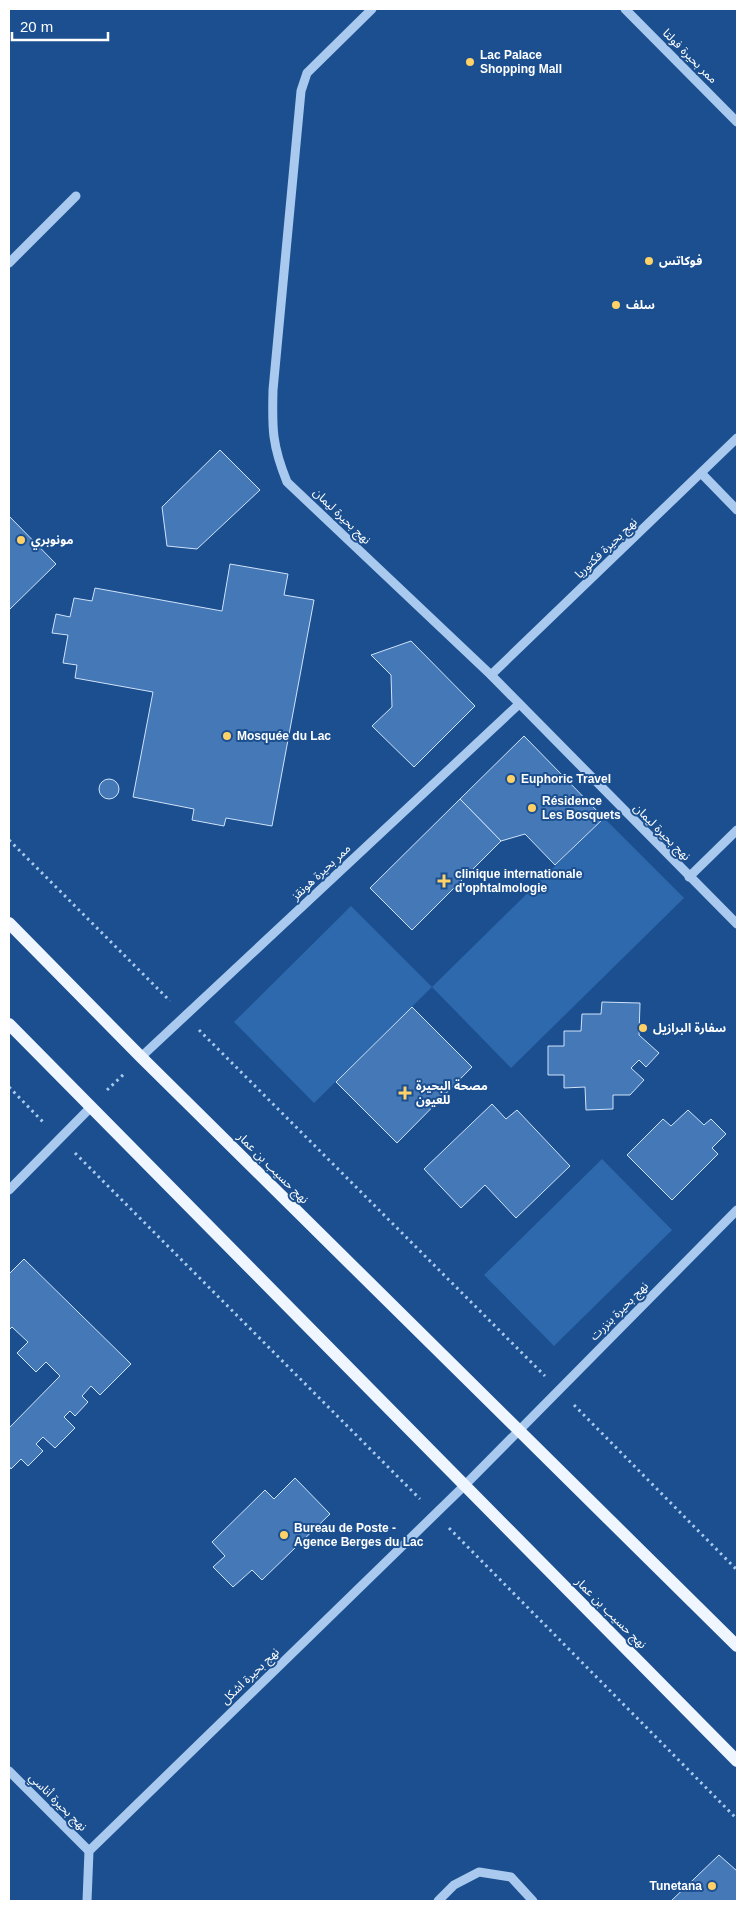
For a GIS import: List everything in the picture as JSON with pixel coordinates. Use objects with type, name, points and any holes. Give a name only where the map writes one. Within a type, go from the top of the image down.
[{"type":"main road","name":"نهج حسيب بن عمار","points":[[9,923],[141,1057],[737,1646]]},
{"type":"main road","name":"نهج حسيب بن عمار","points":[[9,1024],[737,1761]]},
{"type":"street","name":"نهج بحيرة ليمان","points":[[372,9],[307,73],[301,91],[273,390],[272,430],[276,454],[287,482],[491,675],[737,924]]},
{"type":"street","name":"ممر بحيرة فولتا","points":[[625,9],[737,122]]},
{"type":"street","points":[[9,263],[76,196]]},
{"type":"street","name":"نهج بحيرة فكتوريا","points":[[491,675],[737,438]]},
{"type":"street","points":[[701,474],[737,510]]},
{"type":"street","name":"ممر بحيرة هونقز","points":[[141,1057],[518,704]]},
{"type":"street","points":[[690,877],[737,830]]},
{"type":"street","points":[[9,1190],[91,1107]]},
{"type":"street","name":"نهج بحيرة بنزرت","points":[[519,1430],[737,1210]]},
{"type":"street","points":[[466,1485],[519,1430]]},
{"type":"street","name":"نهج بحيرة اشكل","points":[[89,1851],[466,1485]]},
{"type":"street","name":"نهج بحيرة أناسي","points":[[9,1771],[89,1851]]},
{"type":"street","points":[[87,1901],[89,1851]]},
{"type":"street","points":[[438,1901],[454,1885],[479,1872],[511,1877],[533,1901]]},
{"type":"path","points":[[9,840],[559,1389],[737,1570]]},
{"type":"path","points":[[91,1107],[141,1057]]},
{"type":"path","points":[[9,1087],[737,1819]]},
{"type":"shaded area","points":[[604,818],[684,898],[511,1068],[432,987]]},
{"type":"shaded area","points":[[351,906],[432,987],[314,1103],[234,1022]]},
{"type":"shaded area","points":[[602,1159],[672,1230],[554,1346],[484,1275]]},
{"type":"building","points":[[220,450],[260,490],[197,549],[167,546],[162,507]]},
{"type":"building","name":"مونوبري","points":[[9,516],[56,564],[9,610]]},
{"type":"building","points":[[230,564],[288,574],[284,595],[314,600],[272,826],[226,818],[224,826],[192,820],[194,809],[133,797],[153,692],[75,678],[77,665],[63,663],[68,635],[52,633],[56,614],[70,617],[74,598],[92,601],[95,588],[222,611]]},
{"type":"building","points":[[411,641],[475,706],[414,767],[372,726],[392,707],[391,675],[371,655]]},
{"type":"building","name":"Résidence Les Bosquets","points":[[524,736],[604,818],[555,865],[525,834],[501,841],[460,799]]},
{"type":"building","points":[[109,779],[116,782],[119,789],[116,796],[109,799],[102,796],[99,789],[102,782]]},
{"type":"building","points":[[460,799],[501,841],[412,930],[370,888]]},
{"type":"building","points":[[602,1002],[640,1003],[639,1035],[659,1053],[646,1067],[639,1060],[631,1068],[644,1080],[630,1095],[613,1095],[613,1109],[586,1110],[585,1087],[564,1088],[564,1075],[548,1075],[548,1046],[564,1046],[564,1031],[581,1031],[582,1014],[601,1014]]},
{"type":"building","points":[[412,1007],[472,1067],[397,1143],[336,1082]]},
{"type":"building","points":[[492,1104],[506,1119],[517,1110],[570,1166],[516,1218],[485,1185],[461,1208],[424,1169]]},
{"type":"building","points":[[688,1110],[704,1125],[711,1119],[726,1134],[712,1148],[718,1154],[672,1200],[627,1155],[663,1119],[671,1126]]},
{"type":"building","points":[[24,1259],[131,1364],[100,1395],[91,1386],[82,1396],[88,1402],[75,1416],[70,1411],[64,1417],[75,1428],[55,1448],[43,1437],[36,1444],[43,1451],[28,1466],[21,1459],[11,1469],[9,1466],[9,1428],[60,1376],[46,1362],[36,1372],[17,1353],[28,1342],[12,1327],[9,1330],[9,1274]]},
{"type":"building","points":[[295,1478],[330,1514],[262,1580],[252,1570],[233,1587],[213,1567],[225,1556],[212,1542],[265,1490],[274,1499]]},
{"type":"building","name":"Tunetana","points":[[719,1855],[737,1871],[737,1901],[671,1901]]},
{"type":"place","name":"Lac Palace Shopping Mall","points":[[470,62]]},
{"type":"place","name":"فوكاتس","points":[[649,261]]},
{"type":"place","name":"سلف","points":[[616,305]]},
{"type":"place","name":"مونوبري","points":[[21,540]]},
{"type":"place","name":"Mosquée du Lac","points":[[227,736]]},
{"type":"place","name":"Euphoric Travel","points":[[511,779]]},
{"type":"place","name":"Résidence Les Bosquets","points":[[532,808]]},
{"type":"place","name":"clinique internationale d'ophtalmologie","points":[[444,881]]},
{"type":"place","name":"سفارة البرازيل","points":[[643,1028]]},
{"type":"place","name":"مصحة البحيرة للعيون","points":[[405,1093]]},
{"type":"place","name":"Bureau de Poste - Agence Berges du Lac","points":[[284,1535]]},
{"type":"place","name":"Tunetana","points":[[712,1886]]}]
